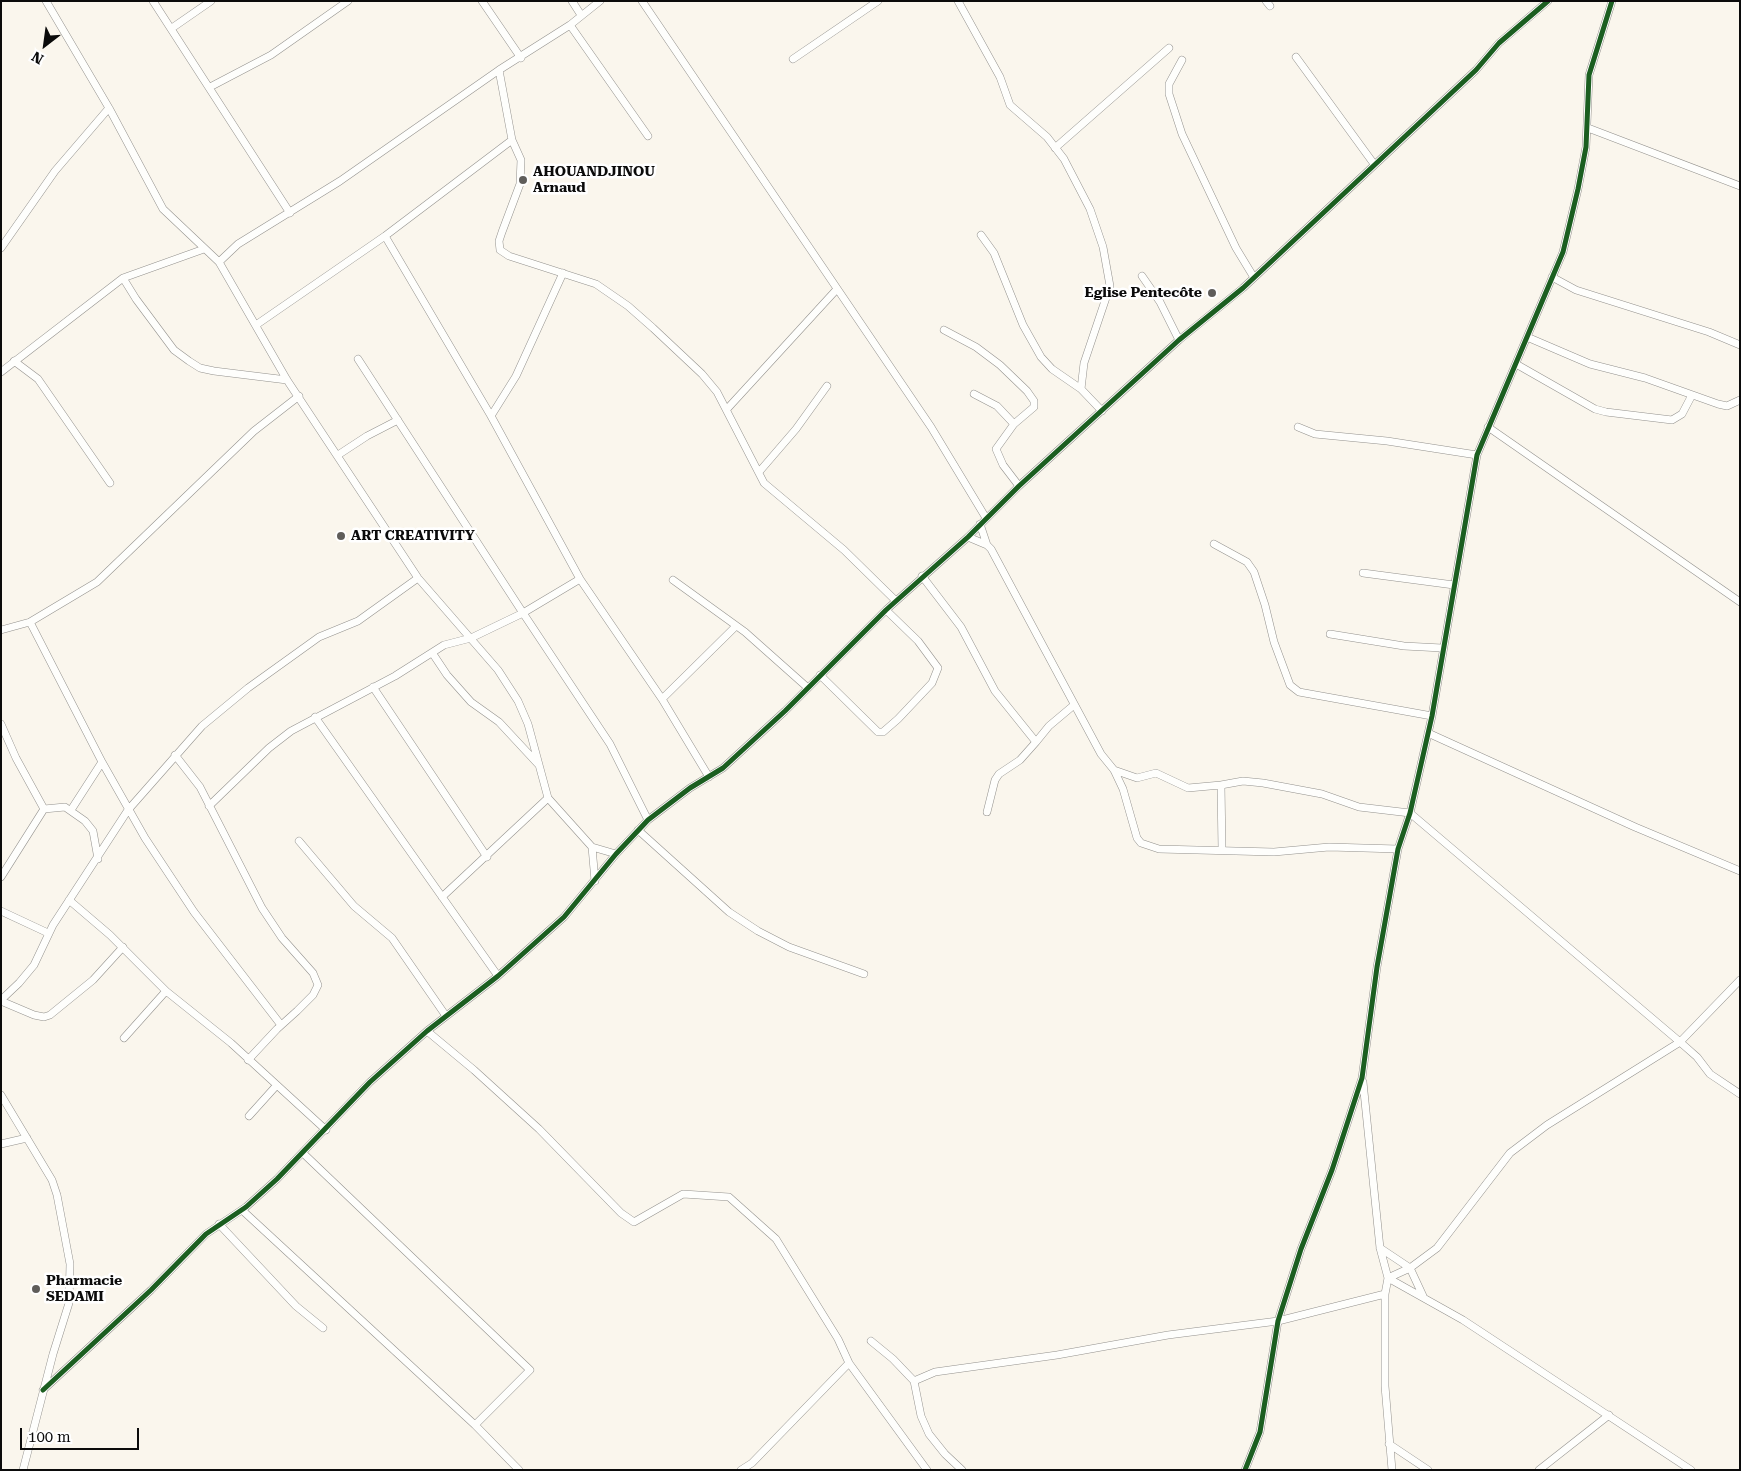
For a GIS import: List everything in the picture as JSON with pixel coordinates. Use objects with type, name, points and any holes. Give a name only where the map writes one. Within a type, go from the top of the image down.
[{"type":"street","points":[[46,1],[109,108],[163,209],[219,262],[287,380],[418,578],[498,670],[518,702],[528,724],[548,798],[592,847],[616,854]]},
{"type":"street","points":[[153,1],[290,213]]},
{"type":"street","points":[[172,28],[211,1]]},
{"type":"street","points":[[210,87],[271,55],[348,1]]},
{"type":"street","points":[[482,1],[521,58]]},
{"type":"street","points":[[572,1],[581,16]]},
{"type":"street","points":[[219,262],[238,244],[290,213],[398,143],[499,70],[521,58],[570,25],[600,1]]},
{"type":"street","points":[[642,1],[931,427],[986,518]]},
{"type":"street","points":[[793,60],[878,1]]},
{"type":"street","points":[[958,1],[1000,77],[1010,104],[1048,137],[1064,159],[1090,209],[1106,260],[1110,286],[1084,363],[1081,389]]},
{"type":"street","points":[[43,1390],[219,1224],[242,1210],[277,1179],[370,1082],[427,1031],[498,976],[564,917],[616,854],[648,820],[730,761],[808,688],[922,576],[968,537],[1018,486],[1179,340],[1243,288],[1476,70],[1499,43],[1548,1]]},
{"type":"street","points":[[1245,1470],[1260,1432],[1278,1321],[1301,1248],[1332,1170],[1362,1078],[1377,967],[1398,849],[1410,813],[1432,716],[1442,648],[1477,455],[1563,252],[1578,189],[1588,128],[1589,75],[1612,1]]},
{"type":"street","points":[[570,25],[648,136]]},
{"type":"street","points":[[1055,148],[1170,48]]},
{"type":"street","points":[[1296,57],[1374,164]]},
{"type":"street","points":[[1182,60],[1169,84],[1169,94],[1182,134],[1236,248],[1254,276]]},
{"type":"street","points":[[499,70],[512,140],[521,160],[520,184],[502,232],[499,242],[500,250],[509,256],[596,284],[628,306],[702,374],[717,392],[764,483],[776,495],[794,506],[896,601]]},
{"type":"street","points":[[1,248],[55,171],[109,108]]},
{"type":"street","points":[[1588,128],[1740,186]]},
{"type":"street","points":[[256,325],[385,236],[512,140]]},
{"type":"street","points":[[981,235],[994,253],[1023,325],[1041,357],[1052,369],[1081,389],[1102,411]]},
{"type":"street","points":[[385,236],[491,416],[580,579],[662,699],[709,777]]},
{"type":"street","points":[[1,372],[123,278],[204,249]]},
{"type":"street","points":[[491,416],[516,376],[563,273]]},
{"type":"street","points":[[1142,276],[1160,302],[1179,340]]},
{"type":"street","points":[[1552,277],[1576,290],[1692,326],[1740,345]]},
{"type":"street","points":[[123,278],[136,299],[174,350],[189,362],[214,372],[287,380]]},
{"type":"street","points":[[727,409],[837,289]]},
{"type":"street","points":[[944,330],[988,356],[1027,391],[1034,401],[1034,407],[1014,424],[999,443],[996,453],[1018,486]]},
{"type":"street","points":[[1527,337],[1590,364],[1645,378],[1727,406],[1737,404],[1740,400]]},
{"type":"street","points":[[358,359],[610,744],[648,820]]},
{"type":"street","points":[[14,361],[38,379],[110,483]]},
{"type":"street","points":[[1516,364],[1595,409],[1606,412],[1672,420],[1682,414],[1692,395]]},
{"type":"street","points":[[759,472],[796,429],[827,386]]},
{"type":"street","points":[[974,394],[997,406],[1014,424]]},
{"type":"street","points":[[1,630],[30,622],[97,582],[254,431],[299,396]]},
{"type":"street","points":[[338,455],[367,436],[398,420]]},
{"type":"street","points":[[1298,427],[1315,434],[1387,441],[1477,455]]},
{"type":"street","points":[[1488,427],[1740,602]]},
{"type":"street","points":[[980,524],[987,544],[1074,705],[1102,754],[1114,770],[1123,789],[1137,838],[1141,843],[1159,848],[1274,852],[1329,847],[1398,849]]},
{"type":"street","points":[[968,537],[987,544]]},
{"type":"street","points":[[1214,544],[1240,558],[1254,572],[1274,642],[1290,685],[1299,692],[1432,716]]},
{"type":"street","points":[[1363,573],[1454,585]]},
{"type":"street","points":[[922,576],[961,627],[984,666],[995,691],[1036,742]]},
{"type":"street","points":[[123,947],[94,980],[50,1015],[44,1017],[34,1015],[1,1001],[27,975],[38,958],[48,933],[98,859],[128,810],[202,726],[248,688],[318,637],[358,621],[418,578]]},
{"type":"street","points":[[209,806],[269,748],[291,731],[433,654],[444,645],[471,638],[523,613],[580,579]]},
{"type":"street","points":[[672,580],[736,626],[808,688]]},
{"type":"street","points":[[820,675],[878,732],[883,732],[898,719],[932,683],[938,668],[918,641],[886,610]]},
{"type":"street","points":[[30,622],[128,810],[185,899],[281,1025]]},
{"type":"street","points":[[662,699],[736,626]]},
{"type":"street","points":[[1330,634],[1404,646],[1442,648]]},
{"type":"street","points":[[433,654],[446,675],[471,702],[499,722],[538,764]]},
{"type":"street","points":[[373,687],[487,857]]},
{"type":"street","points":[[987,812],[995,780],[999,774],[1020,760],[1049,726],[1074,705]]},
{"type":"street","points":[[315,718],[498,976]]},
{"type":"street","points":[[1,724],[16,758],[44,808]]},
{"type":"street","points":[[1428,733],[1635,827],[1740,871]]},
{"type":"street","points":[[175,755],[195,780],[262,908],[282,938],[316,980],[317,989],[313,995],[248,1060]]},
{"type":"street","points":[[71,810],[102,762]]},
{"type":"street","points":[[1114,770],[1138,778],[1156,773],[1188,788],[1243,781],[1263,783],[1322,794],[1359,807],[1410,813],[1697,1056],[1710,1074],[1740,1094]]},
{"type":"street","points":[[1221,785],[1222,850]]},
{"type":"street","points":[[442,897],[548,798]]},
{"type":"street","points":[[44,808],[65,807],[90,826],[98,859]]},
{"type":"street","points":[[1,877],[44,808]]},
{"type":"street","points":[[638,830],[730,912],[758,931],[789,947],[864,974]]},
{"type":"street","points":[[299,840],[354,906],[392,938],[446,1016]]},
{"type":"street","points":[[592,847],[595,881]]},
{"type":"street","points":[[69,900],[123,947],[166,991],[231,1043],[326,1130]]},
{"type":"street","points":[[1,911],[48,933]]},
{"type":"street","points":[[1388,1278],[1410,1268],[1437,1248],[1510,1153],[1547,1125],[1680,1042],[1740,980]]},
{"type":"street","points":[[124,1038],[166,991]]},
{"type":"street","points":[[427,1031],[539,1128],[622,1214],[634,1222],[682,1194],[729,1197],[776,1239],[838,1339],[848,1362],[927,1470]]},
{"type":"street","points":[[1362,1078],[1380,1248],[1388,1278],[1385,1294],[1386,1386],[1392,1470]]},
{"type":"street","points":[[249,1116],[276,1086]]},
{"type":"street","points":[[1,1095],[48,1172],[58,1195],[70,1264],[68,1303],[43,1390],[23,1470]]},
{"type":"street","points":[[1,1144],[27,1138]]},
{"type":"street","points":[[306,1156],[530,1370],[476,1426]]},
{"type":"street","points":[[242,1210],[476,1426],[519,1470]]},
{"type":"street","points":[[219,1224],[296,1306],[323,1328]]},
{"type":"street","points":[[1380,1248],[1410,1268],[1424,1296]]},
{"type":"street","points":[[1388,1278],[1424,1296],[1691,1470]]},
{"type":"street","points":[[914,1382],[935,1372],[1057,1355],[1168,1335],[1278,1321],[1385,1294]]},
{"type":"street","points":[[871,1341],[893,1359],[914,1382],[921,1416],[929,1434],[945,1454],[962,1470]]},
{"type":"street","points":[[741,1470],[752,1463],[848,1362]]},
{"type":"street","points":[[1538,1470],[1609,1415]]},
{"type":"street","points":[[1390,1444],[1428,1470]]},
{"type":"cycle path","points":[[43,1390],[151,1290],[206,1234],[246,1207],[277,1179],[370,1082],[427,1031],[498,976],[564,917],[616,854],[648,820],[690,788],[723,768],[785,711],[886,610],[968,537],[1019,486],[1179,340],[1243,288],[1476,70],[1499,43],[1548,1]]},
{"type":"cycle path","points":[[1245,1470],[1260,1432],[1278,1321],[1301,1249],[1332,1170],[1362,1078],[1377,967],[1398,849],[1410,813],[1432,716],[1477,455],[1563,252],[1586,147],[1589,75],[1612,1]]},
{"type":"place","name":"AHOUANDJINOU Arnaud","points":[[523,180]]},
{"type":"place","name":"Eglise Pentecôte","points":[[1212,293]]},
{"type":"place","name":"ART CREATIVITY","points":[[341,536]]},
{"type":"place","name":"Pharmacie SEDAMI","points":[[36,1289]]}]
